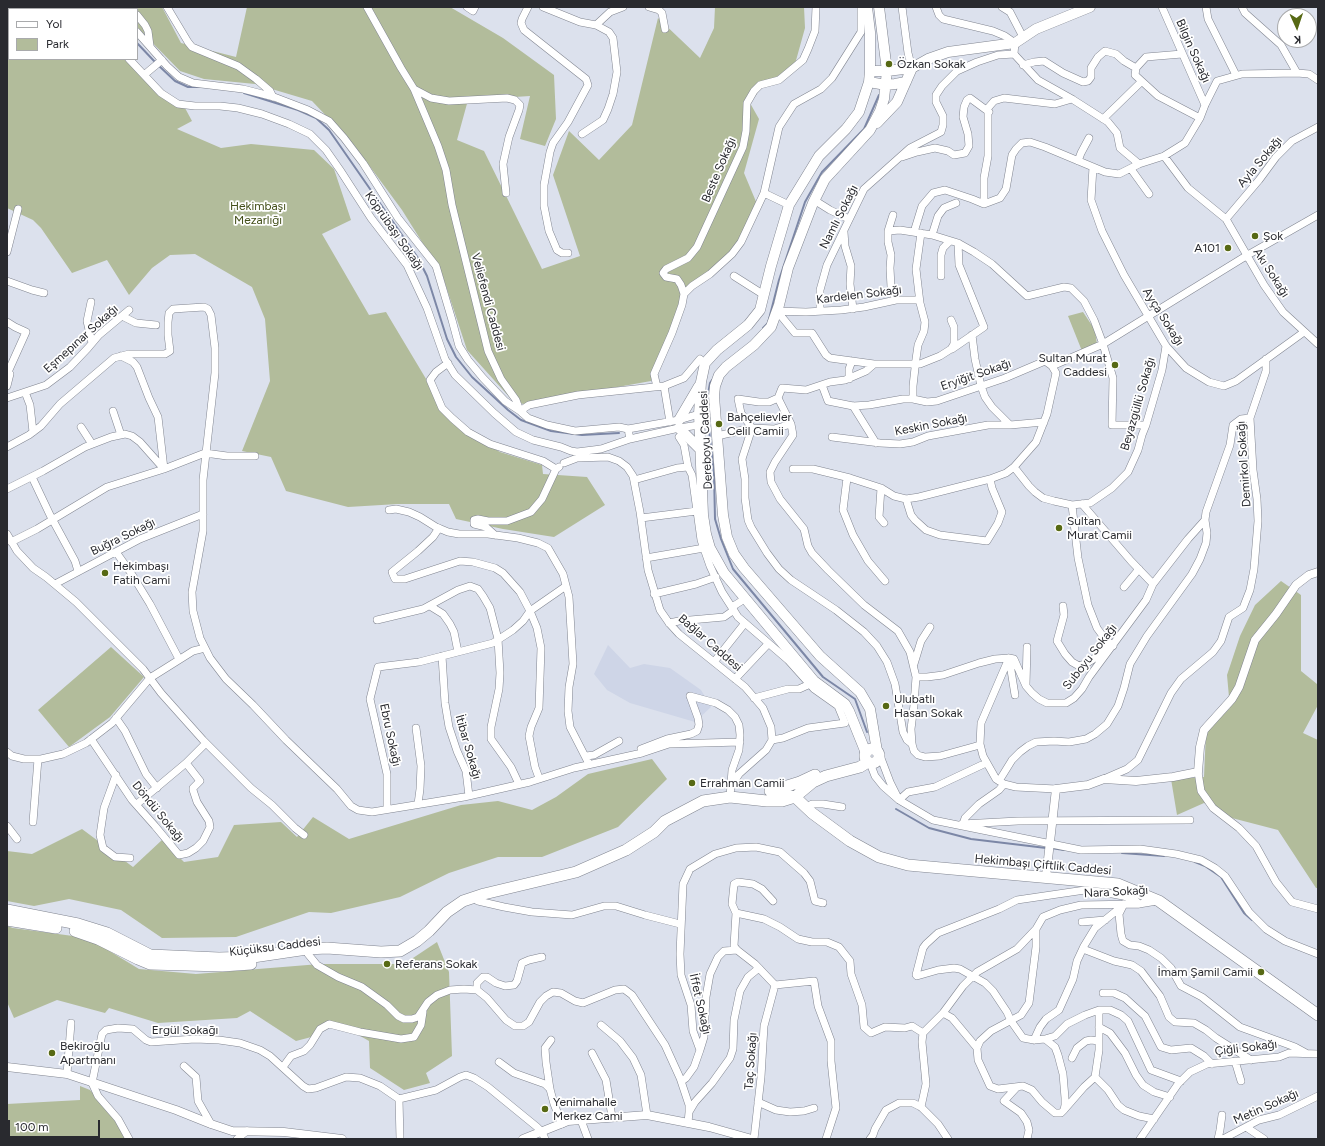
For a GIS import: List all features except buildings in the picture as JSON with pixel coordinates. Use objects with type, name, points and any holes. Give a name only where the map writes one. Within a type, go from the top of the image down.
[{"type":"main road","name":"Dereboyu Caddesi","points":[[699,414],[701,382],[706,363],[718,350],[748,325],[760,310],[771,266],[789,206],[818,156],[846,129],[859,112],[869,82],[870,71],[869,25],[864,7]]},
{"type":"main road","name":"Dereboyu Caddesi","points":[[878,752],[870,709],[860,692],[820,656],[744,568],[734,554],[727,537],[723,515],[714,396],[715,386],[719,375],[726,367],[754,345],[771,327],[777,311],[788,268],[814,200],[825,179],[870,130],[880,111],[884,99],[887,71],[879,7]]},
{"type":"main road","points":[[870,71],[887,71],[912,68],[928,59],[948,52],[1015,43],[1036,29],[1090,7]]},
{"type":"main road","points":[[870,130],[897,102],[912,68]]},
{"type":"main road","points":[[869,82],[895,84],[906,82]]},
{"type":"main road","points":[[701,382],[677,427],[701,450]]},
{"type":"main road","points":[[699,425],[704,429],[710,428],[714,425],[716,419],[713,414],[708,411],[699,414],[699,425],[701,450],[703,515],[710,548],[717,562],[724,573],[814,681],[845,704],[867,758],[874,763],[878,760],[878,752]]},
{"type":"main road","name":"Küçüksu Caddesi","points":[[7,910],[93,928],[107,933],[150,955],[219,958],[253,957],[327,948],[380,952],[400,950],[417,941],[447,912],[463,901],[484,894],[576,872],[626,850],[654,832],[665,821],[703,800],[802,786],[813,775],[867,758]]},
{"type":"main road","points":[[770,791],[795,797],[795,791],[802,786],[806,808],[782,801]]},
{"type":"main road","name":"Küçüksu Caddesi","points":[[732,797],[767,801],[782,801],[795,797]]},
{"type":"main road","name":"Hekimbaşı Çiftlik Caddesi","points":[[795,797],[806,808],[850,841],[879,856],[908,865],[1118,884],[1159,901],[1318,1015]]},
{"type":"main road","name":"Küçüksu Caddesi","points":[[7,920],[77,931],[98,939],[150,964],[222,966],[254,964],[308,951],[326,954],[384,958],[403,955],[422,946],[453,916],[470,904],[576,877],[627,855],[653,837],[681,812]]},
{"type":"street","points":[[167,7],[192,47],[238,66],[270,91],[272,97]]},
{"type":"street","name":"Veliefendi Caddesi","points":[[367,7],[414,89],[438,146],[446,170],[452,205],[488,351],[501,379],[516,400],[520,411]]},
{"type":"street","points":[[467,7],[473,11],[475,7]]},
{"type":"street","points":[[528,7],[522,19],[522,27],[524,30],[586,79],[587,82],[587,88],[553,144],[550,152],[544,185],[544,206],[549,231],[557,250],[562,254],[568,253]]},
{"type":"street","points":[[543,7],[580,22],[596,25],[609,32],[613,38],[617,72],[613,94],[603,120],[582,134]]},
{"type":"street","points":[[596,25],[610,12],[623,7]]},
{"type":"street","points":[[649,7],[663,10],[665,29]]},
{"type":"street","name":"Beste Sokağı","points":[[684,294],[677,279],[666,277],[663,273],[666,269],[688,258],[697,247],[743,147],[746,131],[747,103],[754,91],[760,85],[780,80],[802,60],[815,31],[816,7]]},
{"type":"street","points":[[732,785],[739,774],[766,750],[772,740],[783,738],[808,728],[845,723],[838,706],[810,684],[788,660],[738,617],[722,592],[701,540],[692,475],[688,467],[684,444],[654,374],[672,333],[682,305],[684,294],[692,286],[710,274],[732,254],[741,242],[764,193],[779,127],[794,104],[821,89],[832,78],[861,32],[864,7]]},
{"type":"street","points":[[902,7],[908,53],[912,68]]},
{"type":"street","points":[[936,7],[943,19],[993,31],[1005,36],[1015,43],[1014,54],[1038,80],[1072,99],[1108,122],[1116,133],[1120,148],[1139,164]]},
{"type":"street","points":[[1002,7],[1010,12],[1023,37]]},
{"type":"street","name":"Bilgin Sokağı","points":[[1162,7],[1205,105]]},
{"type":"street","points":[[1206,7],[1208,19],[1236,75]]},
{"type":"street","points":[[1242,7],[1245,13],[1281,45],[1297,73]]},
{"type":"street","points":[[138,17],[148,31],[150,46]]},
{"type":"street","name":"Köprübaşı Sokağı","points":[[138,33],[150,46],[160,61],[179,77],[193,82],[243,89],[272,97],[308,110],[329,121],[344,138],[376,183],[398,218],[436,266],[459,346],[483,378],[505,401],[528,418],[547,425],[575,431],[619,426],[628,429],[699,425]]},
{"type":"street","points":[[1023,65],[1044,60],[1064,73],[1083,82],[1088,81],[1091,77],[1091,68],[1098,57],[1105,51],[1116,54],[1124,62],[1136,68]]},
{"type":"street","name":"Namlı Sokağı","points":[[820,311],[820,290],[827,265],[864,189],[910,148],[941,132],[943,116],[936,102],[936,95],[942,86],[957,71],[998,55],[1014,54]]},
{"type":"street","points":[[1182,54],[1146,57],[1136,68],[1135,75],[1158,96],[1200,118]]},
{"type":"street","name":"Köprübaşı Sokağı","points":[[130,60],[146,73],[161,93],[178,104],[238,108],[262,114],[310,134],[326,150],[371,218],[407,265],[427,308],[448,363],[455,375],[516,432],[533,440],[571,451],[601,449],[630,439],[677,427]]},
{"type":"street","points":[[146,73],[160,61]]},
{"type":"street","points":[[914,399],[913,386],[918,345],[924,331],[925,322],[919,300],[916,269],[917,233],[922,206],[933,194],[945,190],[972,198],[984,204],[1000,198],[1006,189],[1012,155],[1022,143],[1030,142],[1045,146],[1105,172],[1118,174],[1139,164],[1164,156],[1185,143],[1200,118],[1217,82],[1242,74],[1297,73],[1309,74],[1318,80]]},
{"type":"street","points":[[1103,119],[1141,82]]},
{"type":"street","points":[[414,89],[431,98],[449,102],[507,98],[515,100],[520,105],[508,137],[503,164],[506,192]]},
{"type":"street","points":[[896,159],[935,148],[948,151],[954,155],[964,153],[969,146],[968,134],[963,117],[964,107],[967,100],[970,98],[989,112]]},
{"type":"street","points":[[984,204],[984,178],[988,156],[988,108],[994,101],[1004,98],[1056,104],[1072,99]]},
{"type":"street","name":"Ayla Sokağı","points":[[1226,219],[1259,180],[1276,157],[1292,141],[1318,127]]},
{"type":"street","points":[[1078,161],[1089,138]]},
{"type":"street","name":"Akı Sokağı","points":[[1164,156],[1188,188],[1226,219],[1246,256],[1283,312],[1318,344]]},
{"type":"street","name":"Ayça Sokağı","points":[[1092,167],[1091,200],[1100,224],[1124,275],[1148,316],[1166,346],[1186,368],[1209,382],[1224,386],[1236,381],[1304,332]]},
{"type":"street","points":[[1131,168],[1149,194]]},
{"type":"street","points":[[764,193],[789,206]]},
{"type":"street","points":[[814,200],[849,219]]},
{"type":"street","points":[[932,235],[938,216],[944,208],[956,203]]},
{"type":"street","points":[[7,252],[18,209]]},
{"type":"street","points":[[893,215],[888,231],[888,242],[891,255],[891,287],[896,300]]},
{"type":"street","points":[[793,469],[813,469],[847,478],[881,488],[894,496],[906,499],[919,498],[1006,474],[1036,442],[1047,414],[1056,373],[1052,366],[1103,344],[1246,256],[1316,216],[1318,225]]},
{"type":"street","points":[[888,231],[900,230],[932,235],[958,243],[992,264],[1027,296],[1064,287],[1071,288],[1084,301],[1094,320],[1103,344],[1113,378],[1112,425],[1146,425]]},
{"type":"street","points":[[844,232],[845,246],[851,266],[850,284],[853,309]]},
{"type":"street","points":[[941,276],[940,255],[943,248],[950,241]]},
{"type":"street","points":[[777,311],[795,333],[812,333],[826,355],[830,358],[874,364],[920,364],[940,356],[984,326],[959,265],[958,243]]},
{"type":"street","points":[[734,276],[764,295]]},
{"type":"street","points":[[7,281],[44,293]]},
{"type":"street","name":"Kardelen Sokağı","points":[[777,311],[853,309],[896,300],[919,300]]},
{"type":"street","points":[[91,302],[87,321],[92,343]]},
{"type":"street","points":[[7,447],[41,426],[60,404],[109,362],[121,356],[142,353],[165,354],[170,351],[168,335],[169,313],[173,309],[204,307],[208,309],[211,315],[215,348],[215,373],[212,410],[205,453],[203,480],[203,531],[192,592],[193,611],[200,638],[210,658],[226,679],[337,789],[351,806],[358,810],[372,812],[469,796],[530,782],[589,764],[623,758],[669,744],[740,742]]},
{"type":"street","name":"Eşmepınar Sokağı","points":[[7,398],[46,385],[70,367],[99,335],[129,310]]},
{"type":"street","points":[[122,316],[136,323],[156,325]]},
{"type":"street","points":[[950,350],[954,344],[954,327],[951,320]]},
{"type":"street","points":[[7,322],[26,332],[7,372],[10,374],[7,386]]},
{"type":"street","points":[[972,335],[974,359],[985,397],[992,407],[1010,425]]},
{"type":"street","name":"Beyazgüllü Sokağı","points":[[1014,467],[1029,486],[1043,498],[1072,505],[1090,503],[1112,488],[1128,472],[1138,450],[1162,370],[1166,346]]},
{"type":"street","points":[[121,356],[133,362],[137,367],[158,417],[164,469]]},
{"type":"street","points":[[520,411],[529,405],[578,395],[660,386],[684,378],[700,359]]},
{"type":"street","name":"Demirkol Sokağı","points":[[1104,779],[1127,769],[1138,760],[1171,693],[1181,679],[1213,652],[1221,641],[1229,617],[1242,608],[1250,590],[1254,569],[1258,521],[1250,418],[1266,372],[1266,359]]},
{"type":"street","points":[[849,378],[849,369],[852,361]]},
{"type":"street","name":"Eryiğit Sokağı","points":[[822,385],[828,401],[853,406],[869,405],[903,399],[914,399],[926,402],[936,401],[1005,378],[1045,361],[1052,366]]},
{"type":"street","points":[[448,363],[436,372],[430,380],[442,408],[452,418],[468,432],[490,444],[543,462],[556,469]]},
{"type":"street","points":[[752,428],[741,413],[738,398],[769,402],[778,398],[782,388],[806,390],[849,378],[866,371],[874,364]]},
{"type":"street","points":[[25,392],[30,405],[33,432]]},
{"type":"street","points":[[778,398],[791,424],[793,435],[770,472],[771,482],[780,499],[804,529],[808,546],[812,553],[864,605],[898,631],[910,652],[916,677],[911,729],[914,751],[918,755],[925,757],[940,756],[980,745]]},
{"type":"street","points":[[853,406],[876,443]]},
{"type":"street","points":[[113,411],[121,435]]},
{"type":"street","points":[[677,427],[699,414]]},
{"type":"street","points":[[963,824],[965,818],[979,804],[999,790],[1001,782],[1012,760],[1028,746],[1040,742],[1069,742],[1086,739],[1107,724],[1118,706],[1130,664],[1147,636],[1192,574],[1200,559],[1206,543],[1206,512],[1230,445],[1233,425],[1241,418],[1250,418]]},
{"type":"street","name":"Keskin Sokağı","points":[[832,436],[876,443],[900,444],[913,442],[928,436],[988,425],[1044,422]]},
{"type":"street","points":[[717,436],[752,428],[774,429],[791,424]]},
{"type":"street","points":[[81,427],[92,444]]},
{"type":"street","points":[[752,428],[742,459],[745,479],[745,498],[748,520],[751,527],[779,569],[791,580],[836,610],[864,632],[877,646],[887,662],[895,684],[903,732],[906,740],[912,744]]},
{"type":"street","points":[[628,429],[630,439]]},
{"type":"street","points":[[7,490],[92,444],[121,435],[132,436],[140,442],[164,469]]},
{"type":"street","points":[[495,535],[486,527],[474,524],[474,520],[507,521],[531,512],[542,499],[556,469],[564,463],[571,451]]},
{"type":"street","points":[[11,542],[53,520],[107,487],[164,469],[205,453],[226,456],[255,456]]},
{"type":"street","name":"Bağlar Caddesi","points":[[564,463],[577,458],[608,457],[619,461],[628,467],[634,480],[648,570],[660,610],[679,634],[735,679],[763,708],[772,726],[772,740]]},
{"type":"street","points":[[634,480],[677,468],[688,467]]},
{"type":"street","points":[[32,477],[78,571]]},
{"type":"street","points":[[847,478],[843,510],[853,534],[864,554],[885,581]]},
{"type":"street","points":[[906,499],[911,514],[926,530],[940,535],[987,541],[998,523],[1002,512],[990,479]]},
{"type":"street","points":[[881,488],[879,517],[884,522]]},
{"type":"street","points":[[1082,504],[1154,584]]},
{"type":"street","points":[[1063,606],[1064,615],[1057,641],[1064,654],[1072,662],[1079,666],[1087,663],[1112,645],[1097,628],[1088,605],[1078,558],[1072,505]]},
{"type":"street","points":[[389,510],[396,509],[409,512],[439,528],[460,534],[495,535],[538,543],[548,548],[560,569],[569,597],[573,664],[569,687],[568,711],[570,727],[589,764]]},
{"type":"street","points":[[641,518],[697,511]]},
{"type":"street","name":"Buğra Sokağı","points":[[54,584],[140,539],[203,514]]},
{"type":"street","name":"Suboyu Sokağı","points":[[1009,658],[1014,659],[1016,662],[1026,686],[1032,693],[1048,703],[1066,703],[1074,698],[1146,600],[1154,584],[1188,539],[1205,520]]},
{"type":"street","points":[[439,528],[423,546],[392,572],[395,579],[405,579],[460,561],[473,562],[495,568],[503,573],[520,592],[537,628],[541,648],[538,708],[529,736],[535,767],[539,778]]},
{"type":"street","points":[[7,534],[17,550],[33,568],[76,602],[143,669],[161,693],[206,743],[251,788],[272,805],[304,835]]},
{"type":"street","points":[[646,558],[704,548]]},
{"type":"street","points":[[116,552],[132,573],[179,659]]},
{"type":"street","points":[[1124,587],[1139,569]]},
{"type":"street","points":[[1318,572],[1309,575],[1296,585],[1256,640],[1239,687],[1232,699],[1204,730],[1200,747],[1198,772],[1201,792],[1213,808],[1239,828],[1256,846],[1276,882],[1292,902],[1318,908]]},
{"type":"street","points":[[654,594],[696,584],[716,577]]},
{"type":"street","points":[[377,620],[423,609],[458,590],[470,586],[478,589],[490,608],[498,639],[500,673],[499,690],[490,727],[491,739],[511,767],[519,784]]},
{"type":"street","points":[[442,656],[493,643],[513,630],[523,621],[530,611],[566,586]]},
{"type":"street","points":[[669,623],[724,617],[746,598]]},
{"type":"street","points":[[430,606],[443,614],[450,624],[454,632],[458,652]]},
{"type":"street","points":[[714,662],[745,622]]},
{"type":"street","points":[[914,664],[921,641],[930,627]]},
{"type":"street","points":[[735,679],[768,644]]},
{"type":"street","points":[[1026,686],[1027,647]]},
{"type":"street","points":[[7,752],[12,756],[24,759],[38,759],[63,754],[86,743],[116,718],[150,678],[192,651],[205,648]]},
{"type":"street","name":"Ebru Sokağı","points":[[387,809],[387,774],[370,699],[378,667],[419,662],[442,656]]},
{"type":"street","name":"İtibar Sokağı","points":[[442,656],[445,703],[449,727],[466,771],[469,796]]},
{"type":"street","points":[[916,677],[943,675],[979,663],[995,659],[1009,658]]},
{"type":"street","points":[[1009,658],[981,723],[980,750],[996,779],[1016,786],[1056,789],[1088,785],[1104,779],[1136,780],[1173,777],[1198,772]]},
{"type":"street","points":[[1009,658],[1015,695]]},
{"type":"street","points":[[754,698],[788,689],[799,688],[810,684]]},
{"type":"street","points":[[623,758],[666,739],[697,731],[699,725],[698,718],[690,696],[716,703],[728,710],[735,717],[739,725],[740,742],[739,750],[732,770],[732,797]]},
{"type":"street","points":[[116,718],[125,731],[146,774],[157,788]]},
{"type":"street","points":[[416,728],[421,766],[418,804]]},
{"type":"street","name":"Döndü Sokağı","points":[[91,739],[136,804],[179,855],[196,848],[203,841],[210,827],[209,821],[197,802],[193,790],[193,788],[200,782],[186,763]]},
{"type":"street","points":[[586,756],[594,755],[619,741]]},
{"type":"street","points":[[136,804],[186,763],[206,743]]},
{"type":"street","points":[[878,752],[899,800]]},
{"type":"street","points":[[867,758],[875,776],[883,786],[899,800],[933,820],[1049,848],[1081,850],[1140,849],[1176,854],[1200,860],[1216,868],[1225,876],[1249,912],[1266,929],[1285,941],[1318,954]]},
{"type":"street","points":[[33,822],[38,759]]},
{"type":"street","points":[[899,800],[908,792],[935,786],[986,763]]},
{"type":"street","points":[[116,775],[104,808],[100,835],[103,848],[115,857],[130,858]]},
{"type":"street","points":[[1046,877],[1056,789]]},
{"type":"street","points":[[806,808],[812,804],[842,807]]},
{"type":"street","points":[[955,825],[1052,820],[1190,820]]},
{"type":"street","points":[[7,826],[17,839]]},
{"type":"street","name":"İffet Sokağı","points":[[682,1081],[694,1067],[700,1050],[693,1031],[690,1005],[681,975],[681,897],[683,884],[690,868],[715,854],[736,848],[756,847],[780,852],[804,872],[810,882],[815,900],[823,903]]},
{"type":"street","points":[[773,901],[762,889],[753,884],[738,882],[734,884],[732,904],[736,913],[734,946],[759,968],[775,985],[814,981],[818,1006],[831,1041],[831,1061],[836,1108],[826,1139]]},
{"type":"street","points":[[1139,904],[1135,900],[1123,896],[1085,890],[1017,900],[999,909],[938,933],[923,948],[916,975],[938,970],[954,968],[960,969],[985,983],[994,991],[1007,1012],[1011,1022],[1023,1038],[1034,1040],[1055,1036],[1067,1024],[1085,1015],[1099,1010],[1110,1010],[1121,1015],[1128,1021],[1151,1070],[1181,1081]]},
{"type":"street","points":[[478,901],[532,912],[572,915],[604,906],[616,906],[645,916],[680,924]]},
{"type":"street","name":"Nara Sokağı","points":[[923,1033],[943,1013],[963,986],[972,977],[987,966],[1017,949],[1036,929],[1043,917],[1060,910],[1081,905],[1139,904],[1159,901]]},
{"type":"street","points":[[1034,1040],[1040,1027],[1046,1019],[1059,1010],[1073,979],[1077,961],[1082,949],[1095,928],[1124,904]]},
{"type":"street","points":[[1124,904],[1119,914],[1120,934],[1123,941],[1149,950],[1161,958],[1171,968],[1181,986],[1202,997],[1240,1027],[1295,1046],[1306,1053]]},
{"type":"street","points":[[736,913],[764,919],[780,927],[798,939],[812,942],[827,942],[839,947],[850,960],[851,974],[862,1005],[864,1027],[871,1033],[885,1026],[905,1028],[912,1026],[923,1033],[922,1042],[926,1084],[921,1107]]},
{"type":"street","points":[[1082,922],[1105,920]]},
{"type":"street","points":[[1036,929],[1036,947],[1029,1003],[1021,1015],[991,1032],[980,1041],[977,1048],[978,1060],[990,1086],[998,1089],[1022,1086],[1032,1090],[1042,1102],[1055,1113],[1061,1113],[1095,1077],[1099,1041],[1099,1010]]},
{"type":"street","points":[[1082,949],[1114,961],[1132,965],[1141,971],[1160,996],[1169,1017],[1175,1022],[1194,1023],[1251,1060]]},
{"type":"street","points":[[700,1050],[704,1037],[706,997],[710,974],[718,957],[724,951],[737,950]]},
{"type":"street","points":[[308,951],[317,965],[338,977],[362,987],[398,1016],[404,1019],[412,1020],[418,1017],[432,998],[450,990],[477,990],[487,998],[506,1020],[515,1026],[523,1026],[529,1022],[543,999],[553,992],[561,992],[575,1001],[583,1003],[615,990],[624,989],[632,995],[665,1045],[682,1081],[689,1105],[688,1123]]},
{"type":"street","points":[[477,990],[477,983],[483,977],[487,977],[496,983],[505,986],[514,985],[517,981],[522,963],[542,957]]},
{"type":"street","points":[[689,1112],[695,1102],[716,1078],[730,1058],[733,1049],[734,1020],[740,992],[748,977],[759,968]]},
{"type":"street","name":"Taç Sokağı","points":[[750,1139],[762,1077],[764,1026],[775,985]]},
{"type":"street","points":[[1103,993],[1114,993],[1126,998],[1145,1016],[1162,1047],[1171,1050],[1191,1048],[1204,1056],[1212,1064]]},
{"type":"street","points":[[283,1067],[291,1056],[304,1051],[320,1029],[329,1024],[360,1032],[402,1039],[414,1037],[421,1025],[424,1009]]},
{"type":"street","points":[[943,1013],[952,1018],[977,1048]]},
{"type":"street","points":[[67,1074],[71,1023]]},
{"type":"street","points":[[600,1025],[620,1041],[633,1058],[641,1076],[648,1115]]},
{"type":"street","points":[[1099,1027],[1110,1033],[1125,1053],[1136,1076],[1143,1085],[1154,1092],[1170,1097]]},
{"type":"street","name":"Ergül Sokağı","points":[[92,1083],[102,1034],[106,1030],[118,1028],[133,1029],[146,1040],[152,1042],[195,1039],[240,1043],[260,1050],[270,1056],[308,1089],[316,1088],[346,1077],[360,1078],[380,1086],[399,1099]]},
{"type":"street","points":[[1045,1039],[1055,1047],[1058,1055],[1063,1074],[1064,1110]]},
{"type":"street","points":[[551,1040],[544,1048],[550,1089],[562,1124]]},
{"type":"street","points":[[1072,1058],[1077,1048],[1086,1041],[1099,1041]]},
{"type":"street","points":[[592,1053],[606,1080],[612,1117]]},
{"type":"street","name":"Çiğli Sokağı","points":[[1140,1139],[1181,1081],[1190,1072],[1207,1064],[1279,1057],[1290,1053],[1318,1054]]},
{"type":"street","points":[[1235,1061],[1241,1081]]},
{"type":"street","points":[[499,1062],[514,1073],[545,1084],[550,1089]]},
{"type":"street","points":[[184,1066],[196,1077],[198,1101],[211,1124]]},
{"type":"street","points":[[7,1067],[67,1074],[176,1110],[232,1131],[284,1132],[342,1139]]},
{"type":"street","points":[[400,1139],[399,1099],[436,1090],[466,1075],[488,1087],[543,1135]]},
{"type":"street","points":[[1095,1077],[1108,1090],[1118,1105],[1124,1110],[1139,1116],[1154,1119]]},
{"type":"street","points":[[92,1083],[98,1096],[118,1119],[128,1139]]},
{"type":"street","points":[[1017,1087],[1004,1101],[1021,1113],[1027,1122],[1029,1130],[1027,1139]]},
{"type":"street","name":"Metin Sokağı","points":[[1223,1139],[1259,1120],[1279,1114],[1318,1096]]},
{"type":"street","points":[[758,1102],[776,1110],[790,1112],[804,1111],[814,1108]]},
{"type":"street","points":[[870,1139],[874,1135],[875,1129],[886,1110],[899,1103],[913,1103],[921,1107],[938,1124],[948,1139]]},
{"type":"street","points":[[523,1139],[543,1135],[568,1121],[648,1115],[688,1123],[750,1139]]},
{"type":"street","name":"Metin Sokağı","points":[[1218,1139],[1222,1115]]},
{"type":"street","points":[[581,1120],[588,1139]]},
{"type":"street","points":[[1246,1127],[1264,1139]]},
{"type":"street","points":[[237,1139],[247,1131]]},
{"type":"shaded area","points":[[608,645],[630,668],[644,664],[670,668],[701,690],[711,707],[695,722],[630,703],[607,690],[594,674]]},
{"type":"green space","name":"Hekimbaşı Mezarlığı","points":[[7,7],[71,7],[72,8],[8,8],[8,60],[125,60],[157,91],[172,102],[185,108],[192,121],[177,129],[221,148],[251,144],[314,150],[334,169],[351,220],[322,234],[369,315],[386,312],[453,424],[500,452],[542,465],[543,474],[587,477],[605,505],[554,537],[503,529],[456,519],[449,504],[398,504],[348,507],[286,491],[271,457],[242,451],[270,381],[265,319],[252,287],[195,254],[170,255],[152,268],[129,295],[107,260],[72,273],[41,228],[33,220],[7,208]]},
{"type":"green space","points":[[117,7],[162,7],[181,43],[236,57],[247,7],[450,7],[503,38],[554,75],[556,119],[545,146],[520,139],[530,96],[468,100],[457,140],[484,151],[542,269],[580,256],[553,175],[569,131],[599,160],[632,125],[658,18],[700,58],[714,28],[715,7],[804,7],[805,28],[795,64],[762,87],[750,103],[759,119],[744,173],[757,204],[732,256],[688,285],[651,381],[523,404],[511,399],[467,350],[442,274],[402,210],[354,145],[312,101],[255,84],[204,79],[180,71],[138,28],[138,8]]},
{"type":"green space","points":[[1083,312],[1095,330],[1097,345],[1082,351],[1068,316]]},
{"type":"green space","points":[[1281,581],[1301,595],[1301,671],[1317,684],[1318,705],[1303,733],[1318,740],[1318,888],[1316,888],[1278,830],[1228,817],[1204,803],[1177,815],[1171,779],[1204,777],[1206,731],[1230,708],[1227,675],[1240,636],[1255,605]]},
{"type":"green space","points":[[111,647],[144,677],[110,717],[69,747],[38,710]]},
{"type":"green space","points":[[652,759],[667,779],[618,827],[542,857],[498,857],[449,873],[400,897],[331,913],[309,912],[236,937],[162,938],[121,910],[69,899],[34,906],[7,901],[7,851],[32,854],[82,829],[133,867],[162,840],[184,862],[218,857],[234,825],[281,822],[297,837],[313,817],[349,839],[461,805],[498,801],[532,810],[556,797],[588,774]]},
{"type":"green space","points":[[7,926],[88,938],[139,969],[196,974],[320,964],[404,964],[437,942],[449,972],[452,1056],[426,1073],[430,1083],[404,1090],[370,1068],[369,1041],[355,1033],[329,1026],[319,1035],[296,1041],[250,1011],[237,1018],[158,1023],[109,1008],[105,1013],[57,1000],[14,1018],[7,1002]]},
{"type":"green space","points":[[80,1086],[90,1090],[118,1120],[128,1139],[7,1139],[7,1104],[80,1100]]},
{"type":"waterway","points":[[138,44],[155,62]]},
{"type":"waterway","points":[[158,65],[175,81],[188,87],[201,87]]},
{"type":"waterway","points":[[244,93],[298,110],[316,118],[329,130],[418,258],[427,276],[447,339],[456,357],[472,377],[508,410],[521,420],[551,431],[582,435],[619,433]]},
{"type":"waterway","points":[[763,328],[768,323],[779,280],[805,202],[822,172],[864,129],[879,95]]},
{"type":"waterway","points":[[706,405],[710,383],[712,380]]},
{"type":"waterway","points":[[709,430],[714,473],[715,519],[733,569],[823,677],[855,699],[867,732]]},
{"type":"waterway","points":[[896,809],[929,828],[971,839],[1046,848]]},
{"type":"waterway","points":[[1051,848],[1064,850]]},
{"type":"waterway","points":[[1122,853],[1164,856]]},
{"type":"waterway","points":[[1195,862],[1205,866],[1221,877],[1244,913],[1252,920]]},
{"type":"place","name":"Özkan Sokak","points":[[889,64]]},
{"type":"place","name":"Şok","points":[[1255,236]]},
{"type":"place","name":"A101","points":[[1228,248]]},
{"type":"place","name":"Sultan Murat Caddesi","points":[[1115,365]]},
{"type":"place","name":"Bahçelievler Celil Camii","points":[[719,424]]},
{"type":"place","name":"Sultan Murat Camii","points":[[1059,528]]},
{"type":"place","name":"Hekimbaşı Fatih Cami","points":[[105,573]]},
{"type":"place","name":"Ulubatlı Hasan Sokak","points":[[886,706]]},
{"type":"place","name":"Errahman Camii","points":[[692,783]]},
{"type":"place","name":"Referans Sokak","points":[[387,964]]},
{"type":"place","name":"İmam Şamil Camii","points":[[1261,972]]},
{"type":"place","name":"Bekiroğlu Apartmanı","points":[[52,1053]]},
{"type":"place","name":"Yenimahalle Merkez Cami","points":[[545,1109]]}]
